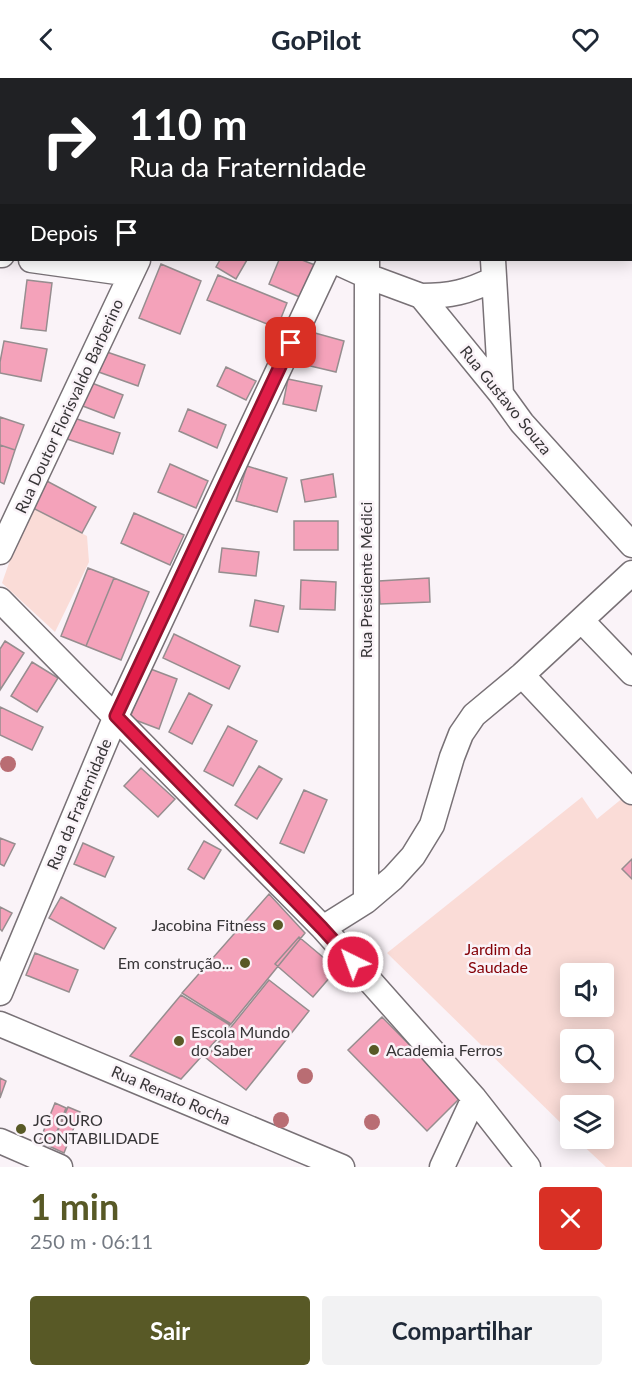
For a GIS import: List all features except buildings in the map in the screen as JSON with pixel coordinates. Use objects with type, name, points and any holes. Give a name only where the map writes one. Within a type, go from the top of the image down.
[{"type":"street","points":[[46,261],[134,267]]},
{"type":"street","name":"Rua da Fraternidade","points":[[0,993],[116,716],[331,261]]},
{"type":"street","points":[[336,261],[367,268],[421,296],[439,296],[476,288],[493,269]]},
{"type":"street","name":"Rua Doutor Florisvaldo Barberino","points":[[0,552],[134,267]]},
{"type":"street","name":"Rua Presidente Médici","points":[[366,901],[367,268]]},
{"type":"street","points":[[493,269],[501,394]]},
{"type":"street","name":"Rua Gustavo Souza","points":[[421,296],[522,423],[632,546]]},
{"type":"street","points":[[322,928],[366,901],[393,878],[413,856],[432,825],[452,757],[461,734],[474,715],[522,675],[632,573]]},
{"type":"street","points":[[0,600],[322,928],[474,1098],[528,1167]]},
{"type":"street","points":[[582,621],[632,673]]},
{"type":"street","points":[[522,675],[632,792]]},
{"type":"street","name":"Rua Renato Rocha","points":[[0,1024],[342,1167]]},
{"type":"street","points":[[442,1167],[474,1098]]},
{"type":"street","points":[[0,1141],[60,1167]]},
{"type":"green space","points":[[29,506],[87,536],[89,562],[55,632],[2,583]]},
{"type":"green space","name":"Jardim da Saudade","points":[[582,797],[597,819],[624,797],[632,806],[632,1167],[606,1167],[587,1149],[614,1149],[614,1095],[560,1095],[560,1122],[387,953]]},
{"type":"place","name":"Jacobina Fitness","points":[[278,925]]},
{"type":"place","name":"Em construção...","points":[[245,963]]},
{"type":"place","name":"Escola Mundo do Saber","points":[[179,1041]]},
{"type":"place","name":"Academia Ferros","points":[[374,1050]]},
{"type":"place","name":"JG OURO CONTABILIDADE","points":[[21,1129]]},
{"type":"route","points":[[291,343],[116,716],[353,962]]}]
